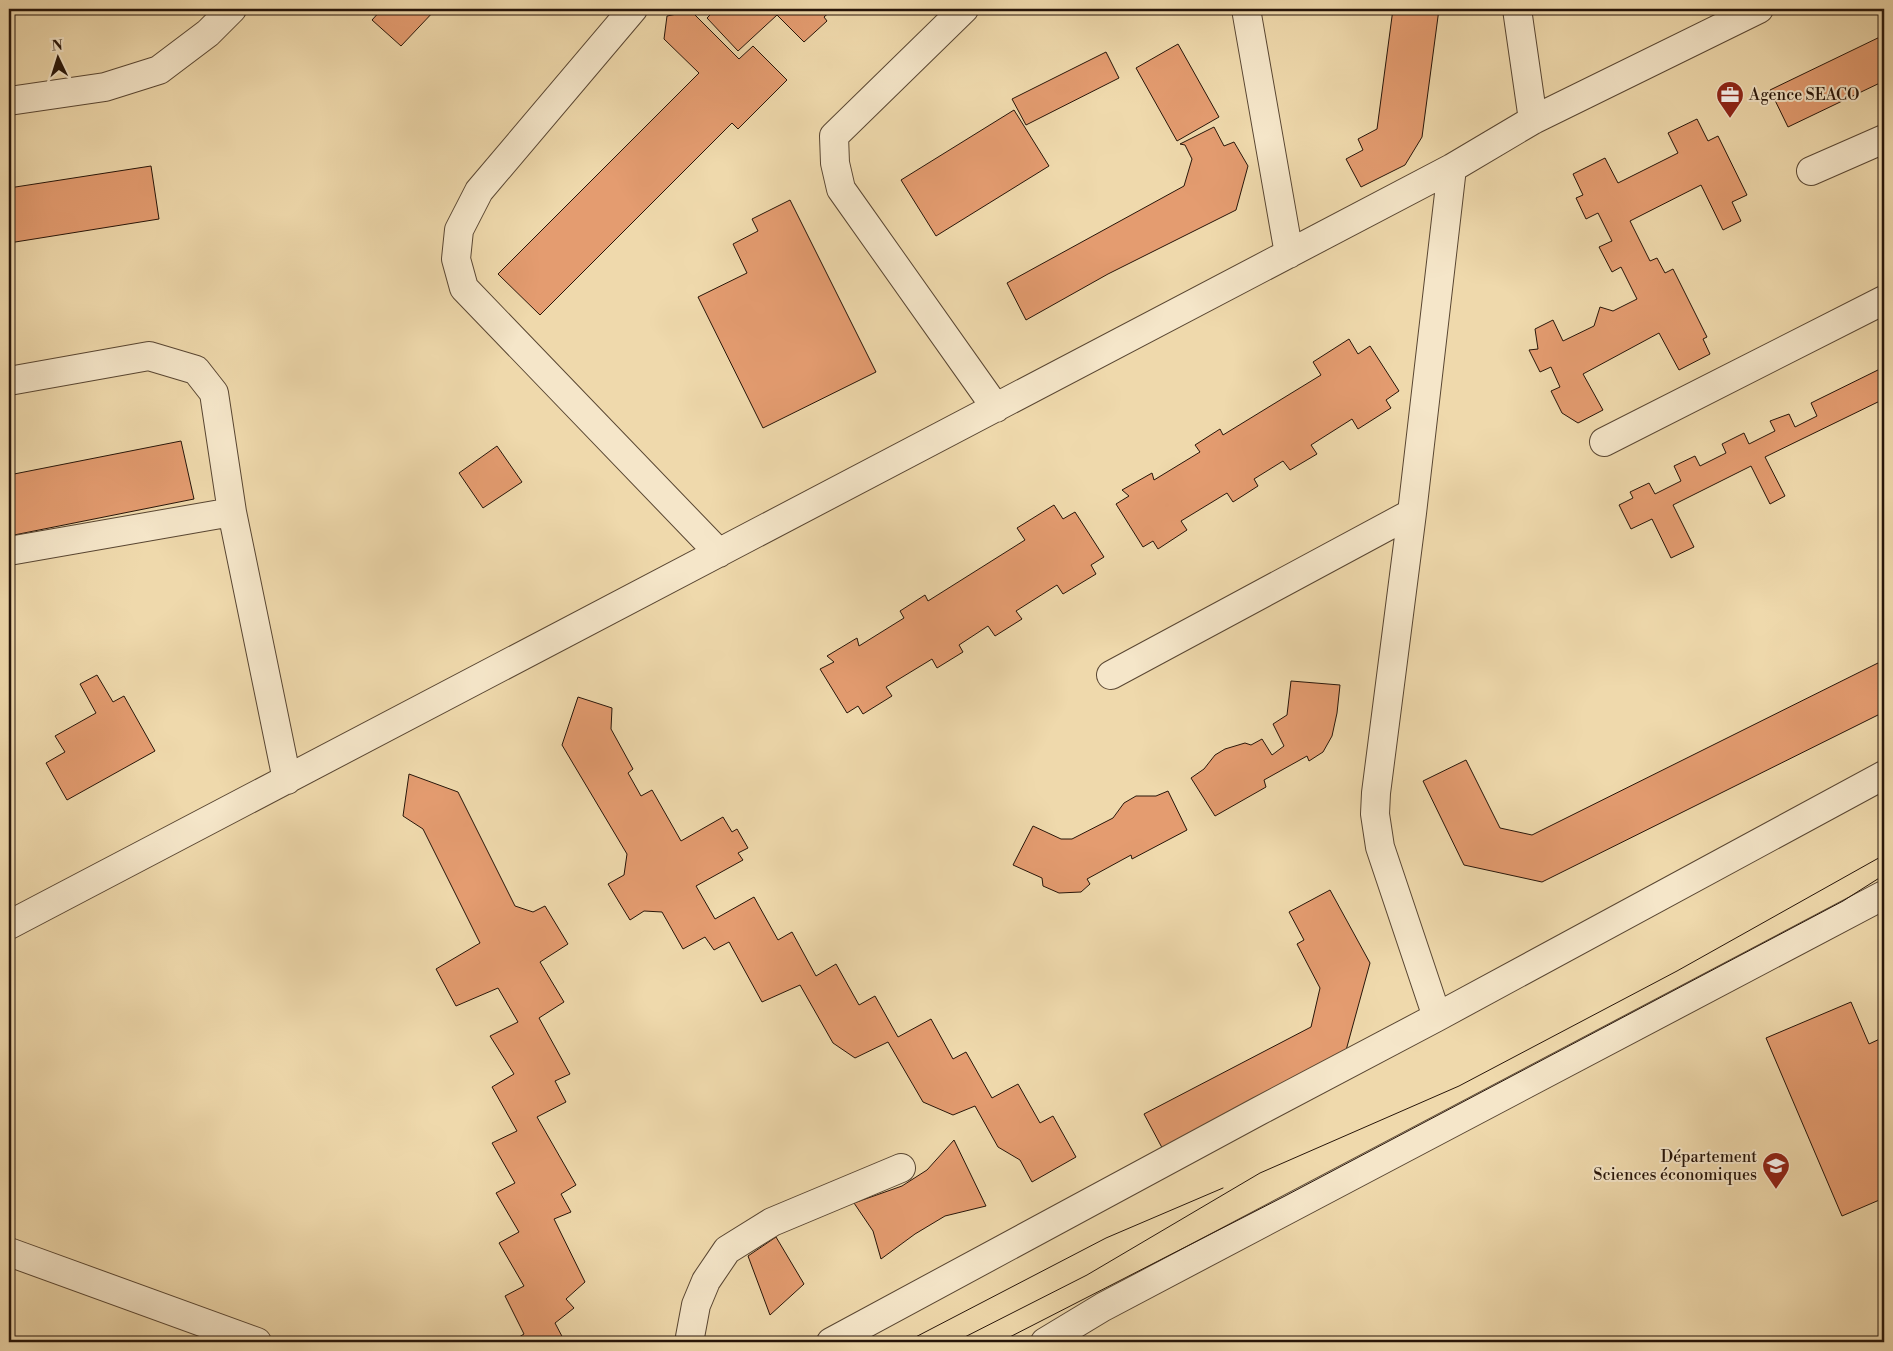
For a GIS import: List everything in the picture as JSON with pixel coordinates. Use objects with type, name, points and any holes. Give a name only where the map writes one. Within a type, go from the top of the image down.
[{"type":"street","points":[[9,101],[105,87],[159,70],[208,33],[232,9]]},
{"type":"street","points":[[633,9],[479,191],[459,230],[456,259],[464,288],[719,553]]},
{"type":"street","points":[[964,9],[834,136],[835,163],[841,188],[996,408]]},
{"type":"street","points":[[1246,9],[1289,254]]},
{"type":"street","points":[[1517,9],[1533,120]]},
{"type":"street","points":[[9,925],[1452,168],[1533,120],[1759,9]]},
{"type":"street","points":[[1812,171],[1884,139]]},
{"type":"street","points":[[1438,1017],[1380,847],[1375,814],[1452,168]]},
{"type":"street","points":[[1604,442],[1884,300]]},
{"type":"street","points":[[9,381],[149,356],[196,370],[214,393],[232,512],[287,780]]},
{"type":"street","points":[[9,551],[232,512]]},
{"type":"street","points":[[1111,675],[1412,513]]},
{"type":"street","points":[[831,1342],[1259,1111],[1438,1017],[1884,775]]},
{"type":"street","points":[[1045,1342],[1103,1307],[1884,894]]},
{"type":"street","points":[[691,1342],[690,1337],[696,1305],[706,1281],[727,1250],[772,1222],[901,1168]]},
{"type":"street","points":[[9,1252],[257,1342]]},
{"type":"street","points":[[1084,1342],[1094,1328],[1103,1307]]},
{"type":"building","points":[[382,9],[436,9],[401,46],[372,20]]},
{"type":"building","points":[[716,9],[832,10],[824,17],[827,21],[804,42],[777,15],[738,51],[707,18]]},
{"type":"building","points":[[1393,9],[1439,9],[1422,137],[1405,165],[1361,187],[1346,159],[1363,150],[1358,139],[1377,129]]},
{"type":"building","points":[[691,11],[739,59],[753,46],[787,80],[738,129],[732,123],[540,315],[498,274],[699,73],[664,39],[667,16]]},
{"type":"building","points":[[1884,35],[1884,81],[1788,127],[1770,90]]},
{"type":"building","points":[[1178,44],[1219,117],[1177,141],[1136,68]]},
{"type":"building","points":[[1106,52],[1119,78],[1026,125],[1012,99]]},
{"type":"building","points":[[1014,110],[1049,166],[936,236],[901,180]]},
{"type":"building","points":[[1697,119],[1708,141],[1718,136],[1747,195],[1732,202],[1741,221],[1723,230],[1701,185],[1630,221],[1650,261],[1657,258],[1665,273],[1673,269],[1707,337],[1703,339],[1710,354],[1679,370],[1659,333],[1583,374],[1603,410],[1578,423],[1562,413],[1551,391],[1560,387],[1551,367],[1540,372],[1529,350],[1538,349],[1535,329],[1553,320],[1563,341],[1594,326],[1600,307],[1613,311],[1637,299],[1621,267],[1612,272],[1599,247],[1612,241],[1598,213],[1586,219],[1576,198],[1583,195],[1573,174],[1605,158],[1618,183],[1678,153],[1668,133]]},
{"type":"building","points":[[1214,127],[1224,146],[1234,142],[1248,166],[1236,210],[1108,274],[1026,320],[1007,283],[1184,186],[1192,159],[1185,145],[1180,144]]},
{"type":"building","points":[[151,166],[159,219],[9,243],[9,188]]},
{"type":"building","points":[[790,200],[876,372],[763,428],[698,297],[747,273],[733,244],[758,231],[752,219]]},
{"type":"building","points":[[1349,339],[1358,354],[1370,346],[1399,391],[1386,400],[1391,408],[1358,429],[1352,419],[1311,445],[1317,454],[1290,470],[1283,461],[1254,479],[1258,486],[1233,502],[1227,493],[1181,521],[1187,530],[1158,549],[1153,541],[1143,547],[1116,504],[1129,496],[1122,490],[1152,473],[1154,480],[1200,452],[1195,445],[1220,429],[1223,435],[1321,375],[1313,362]]},
{"type":"building","points":[[1884,367],[1884,399],[1765,457],[1785,496],[1770,504],[1751,466],[1673,505],[1694,547],[1671,558],[1652,519],[1631,529],[1619,505],[1633,498],[1630,492],[1649,483],[1655,494],[1681,481],[1674,466],[1695,456],[1700,466],[1726,453],[1722,444],[1744,433],[1749,444],[1775,431],[1770,421],[1789,414],[1795,427],[1817,416],[1811,403]]},
{"type":"building","points":[[181,441],[194,499],[9,536],[9,475]]},
{"type":"building","points":[[497,446],[522,482],[483,508],[459,473]]},
{"type":"building","points":[[1054,505],[1063,519],[1075,512],[1104,557],[1091,565],[1096,574],[1063,594],[1057,585],[1016,611],[1022,619],[995,636],[988,626],[959,645],[963,652],[937,668],[932,659],[886,687],[892,696],[863,714],[858,706],[847,713],[820,669],[834,662],[827,656],[857,638],[859,646],[904,618],[900,611],[925,595],[928,601],[1025,540],[1017,528]]},
{"type":"building","points":[[1884,660],[1884,712],[1542,882],[1464,865],[1423,781],[1466,760],[1500,828],[1532,835]]},
{"type":"building","points":[[97,675],[113,702],[124,696],[155,751],[67,800],[46,763],[65,752],[55,736],[96,713],[80,684]]},
{"type":"building","points":[[1291,681],[1340,685],[1332,736],[1323,752],[1309,761],[1307,756],[1264,780],[1266,787],[1215,816],[1191,778],[1204,769],[1215,755],[1225,749],[1245,743],[1251,745],[1262,739],[1272,755],[1284,746],[1273,724],[1287,715]]},
{"type":"building","points":[[578,697],[612,708],[611,729],[633,769],[628,773],[641,796],[652,790],[681,841],[723,817],[732,832],[737,829],[748,848],[738,853],[743,860],[696,886],[715,919],[754,897],[778,940],[792,932],[816,976],[836,964],[859,1005],[875,996],[898,1037],[931,1019],[953,1059],[966,1052],[992,1098],[1018,1084],[1040,1123],[1053,1116],[1076,1157],[1032,1182],[1020,1160],[998,1147],[975,1106],[953,1115],[923,1102],[888,1042],[855,1058],[833,1043],[800,985],[762,1002],[729,942],[714,950],[705,937],[683,949],[662,912],[644,911],[630,920],[608,884],[624,875],[627,854],[562,745]]},
{"type":"building","points":[[409,774],[458,792],[515,906],[533,912],[545,906],[568,944],[540,962],[564,1002],[539,1018],[570,1074],[555,1081],[566,1102],[537,1117],[576,1185],[561,1194],[571,1212],[554,1219],[585,1282],[566,1299],[574,1308],[555,1323],[565,1342],[511,1342],[524,1334],[505,1296],[524,1286],[499,1243],[519,1232],[496,1193],[515,1183],[492,1143],[517,1131],[492,1087],[514,1074],[490,1036],[518,1022],[498,988],[456,1006],[436,969],[480,943],[423,829],[403,816]]},
{"type":"building","points":[[1168,791],[1187,830],[1132,859],[1131,855],[1087,879],[1090,884],[1081,892],[1059,893],[1043,886],[1042,878],[1013,865],[1033,826],[1061,839],[1072,839],[1113,818],[1124,803],[1136,796],[1156,796]]},
{"type":"building","points":[[1330,890],[1370,963],[1342,1065],[1167,1157],[1144,1114],[1311,1027],[1320,988],[1297,944],[1304,940],[1289,912]]},
{"type":"building","points":[[1851,1002],[1869,1044],[1884,1037],[1884,1198],[1842,1216],[1766,1038]]},
{"type":"building","points":[[954,1140],[986,1206],[945,1216],[915,1234],[881,1259],[873,1231],[854,1203],[902,1186],[927,1170]]},
{"type":"building","points":[[776,1237],[804,1284],[770,1315],[748,1256]]},
{"type":"tram line","points":[[955,1342],[1087,1275],[1260,1173],[1459,1086],[1677,971],[1884,855]]},
{"type":"tram line","points":[[1000,1342],[1285,1196],[1843,901],[1884,875]]},
{"type":"tram line","points":[[906,1342],[1106,1238],[1223,1188]]},
{"type":"place","name":"Agence SEACO","points":[[1730,119]]},
{"type":"place","name":"Département Sciences économiques","points":[[1776,1190]]}]
